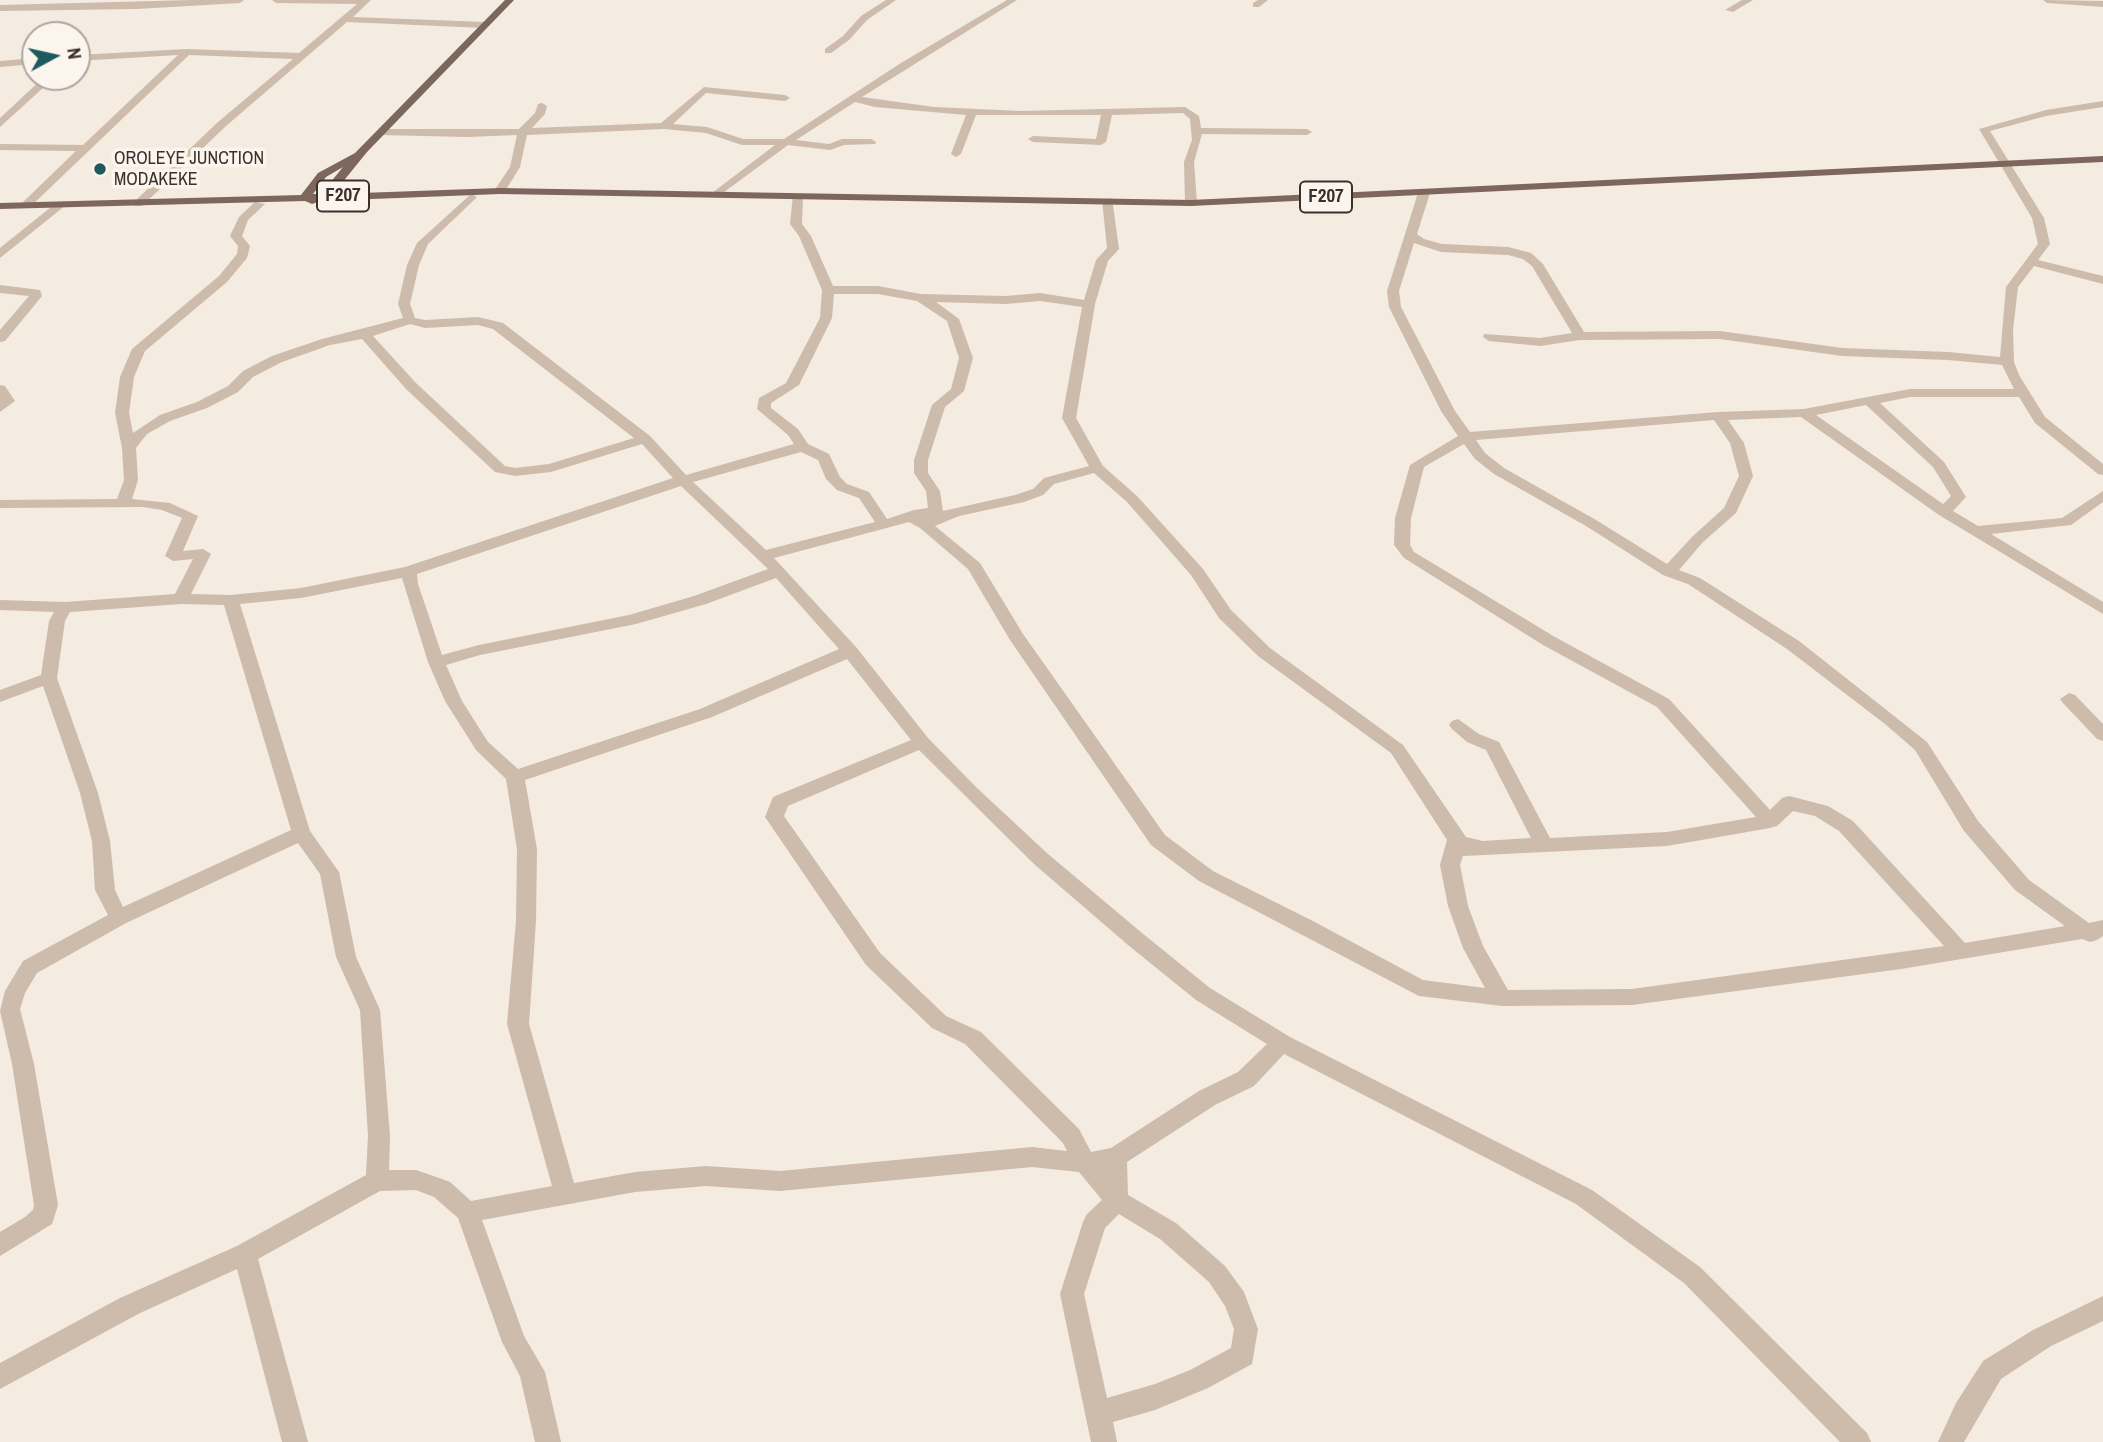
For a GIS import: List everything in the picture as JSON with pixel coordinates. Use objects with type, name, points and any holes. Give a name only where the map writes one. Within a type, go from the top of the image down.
[{"type":"main road","name":"F207","points":[[311,200],[337,183],[363,150],[510,0]]},
{"type":"main road","name":"F207","points":[[311,200],[322,174],[363,150]]},
{"type":"main road","name":"F207","points":[[0,206],[259,204],[500,191],[1191,203],[2103,159]]},
{"type":"main road","points":[[242,198],[276,193],[322,174]]},
{"type":"main road","points":[[337,183],[357,193],[387,195]]},
{"type":"main road","name":"F207","points":[[138,204],[242,198],[311,200],[548,193]]},
{"type":"street","points":[[0,8],[136,6],[240,0]]},
{"type":"street","points":[[276,0],[366,1]]},
{"type":"street","points":[[869,0],[889,2]]},
{"type":"street","points":[[716,195],[786,142],[853,98],[1013,0]]},
{"type":"street","points":[[1730,9],[1749,0]]},
{"type":"street","points":[[2048,0],[2103,4]]},
{"type":"street","points":[[138,204],[222,124],[366,1]]},
{"type":"street","points":[[828,51],[846,38],[864,18],[889,2]]},
{"type":"street","points":[[345,19],[485,25]]},
{"type":"street","points":[[91,57],[187,52],[301,56]]},
{"type":"street","points":[[24,206],[187,52]]},
{"type":"street","points":[[0,64],[21,62]]},
{"type":"street","points":[[664,126],[704,90],[785,99]]},
{"type":"street","points":[[0,124],[35,91]]},
{"type":"street","points":[[853,98],[875,104],[1046,114],[1185,110],[1195,118],[1197,140],[1189,162],[1191,203]]},
{"type":"street","points":[[2103,104],[2046,113],[1984,129],[2038,218],[2044,244],[2012,287],[2007,330],[2007,362],[2022,393],[2040,420],[2103,471]]},
{"type":"street","points":[[500,191],[515,167],[523,131],[540,114],[542,106]]},
{"type":"street","points":[[956,154],[972,111]]},
{"type":"street","points":[[1033,139],[1101,142],[1107,113]]},
{"type":"street","points":[[382,132],[467,134],[664,126],[707,130],[742,142],[786,142],[830,147],[842,142],[871,142]]},
{"type":"street","points":[[1196,131],[1307,132]]},
{"type":"street","points":[[0,147],[85,148]]},
{"type":"street","points":[[1424,193],[1393,291],[1395,307],[1417,355],[1480,456],[1499,471],[1591,523],[1669,572],[1694,581],[1793,645],[1921,746],[1946,782],[1971,826],[2022,885],[2097,933]]},
{"type":"street","points":[[410,320],[404,304],[407,286],[423,243],[471,197]]},
{"type":"street","points":[[797,197],[796,224],[805,236],[828,290],[826,318],[792,384],[764,401],[764,410],[793,432],[803,447],[824,457],[833,479],[864,495],[884,525]]},
{"type":"street","points":[[1108,200],[1113,249],[1102,260],[1089,304],[1069,418],[1097,468],[1132,499],[1197,572],[1225,614],[1264,652],[1397,749],[1450,831],[1461,843],[1480,847]]},
{"type":"street","points":[[123,504],[131,480],[129,448],[122,413],[127,376],[139,349],[223,279],[243,255],[244,246],[236,236],[243,219],[259,204]]},
{"type":"street","points":[[0,254],[60,205]]},
{"type":"street","points":[[1412,236],[1420,242],[1441,248],[1508,251],[1527,256],[1537,264],[1580,336]]},
{"type":"street","points":[[2031,262],[2103,280]]},
{"type":"street","points":[[0,289],[36,293],[36,296],[0,338]]},
{"type":"street","points":[[828,290],[878,290],[921,298],[1040,298],[1089,304]]},
{"type":"street","points":[[921,298],[953,319],[966,358],[957,391],[939,405],[921,460],[921,473],[933,491],[926,517]]},
{"type":"street","points":[[953,319],[963,307],[983,299]]},
{"type":"street","points":[[129,448],[142,431],[164,418],[202,405],[233,389],[248,374],[277,359],[327,342],[410,320],[425,324],[478,321],[498,326],[645,439],[683,480],[779,571],[850,651],[922,742],[1041,859],[1135,939],[1203,994],[1282,1043],[1584,1198],[1692,1275],[1858,1442]]},
{"type":"street","points":[[365,334],[411,386],[500,469],[515,472],[551,468],[645,439]]},
{"type":"street","points":[[1489,337],[1540,342],[1580,336],[1720,335],[1842,352],[1948,356],[2007,362]]},
{"type":"street","points":[[0,389],[8,401],[0,408]]},
{"type":"street","points":[[1770,821],[1663,703],[1549,641],[1409,555],[1402,545],[1403,518],[1417,465],[1466,437],[1718,416],[1804,413],[1910,393],[2022,393]]},
{"type":"street","points":[[1867,399],[1928,452],[1939,465],[1959,497],[1944,512]]},
{"type":"street","points":[[1804,413],[1944,512],[2103,609]]},
{"type":"street","points":[[1669,572],[1698,539],[1731,510],[1746,475],[1737,443],[1718,416]]},
{"type":"street","points":[[0,605],[65,607],[181,599],[231,600],[301,593],[409,571],[683,480],[787,449],[803,447]]},
{"type":"street","points":[[762,556],[884,525],[1019,499],[1038,492],[1049,481],[1097,468]]},
{"type":"street","points":[[1975,531],[2066,522],[2103,495]]},
{"type":"street","points":[[0,504],[165,506],[190,516],[173,555],[203,554],[181,599]]},
{"type":"street","points":[[926,517],[945,543],[974,566],[1016,636],[1157,840],[1206,876],[1419,988],[1502,998],[1632,997],[1711,989],[1960,950],[2097,933]]},
{"type":"street","points":[[409,571],[410,584],[436,662],[454,701],[482,746],[515,777],[527,849],[526,921],[518,1024],[565,1193]]},
{"type":"street","points":[[436,662],[479,650],[630,620],[700,600],[779,571]]},
{"type":"street","points":[[231,600],[240,637],[302,833],[329,872],[346,957],[370,1010],[379,1136],[377,1181]]},
{"type":"street","points":[[65,607],[57,621],[49,678],[89,793],[101,841],[105,890],[119,918]]},
{"type":"street","points":[[515,777],[706,713],[850,651]]},
{"type":"street","points":[[0,696],[49,678]]},
{"type":"street","points":[[2069,699],[2103,735]]},
{"type":"street","points":[[1458,725],[1473,738],[1493,746],[1543,843]]},
{"type":"street","points":[[922,742],[780,802],[774,817],[873,960],[939,1022],[973,1038],[1070,1136],[1086,1163],[1118,1201],[1168,1231],[1217,1274],[1235,1300],[1246,1329],[1243,1355],[1199,1379],[1099,1413]]},
{"type":"street","points":[[1452,855],[1458,849],[1480,847],[1667,839],[1724,831],[1770,821],[1789,803],[1821,811],[1846,827],[1960,950]]},
{"type":"street","points":[[1450,831],[1453,844],[1450,865],[1458,906],[1473,948],[1502,998]]},
{"type":"street","points":[[0,1245],[44,1216],[46,1205],[23,1064],[9,1009],[15,991],[30,967],[119,918],[302,833]]},
{"type":"street","points":[[467,1212],[635,1182],[706,1176],[780,1181],[1032,1157],[1086,1163],[1116,1157],[1207,1098],[1246,1079],[1282,1043]]},
{"type":"street","points":[[1116,1157],[1118,1201]]},
{"type":"street","points":[[0,1377],[129,1306],[245,1254],[377,1181],[416,1180],[442,1189],[467,1212],[514,1342],[532,1372],[548,1442]]},
{"type":"street","points":[[1104,1442],[1072,1294],[1095,1222],[1118,1201]]},
{"type":"street","points":[[245,1254],[295,1442]]},
{"type":"street","points":[[1951,1442],[1965,1412],[1992,1370],[2042,1338],[2103,1308]]},
{"type":"place","name":"OROLEYE JUNCTION MODAKEKE","points":[[100,169]]}]
